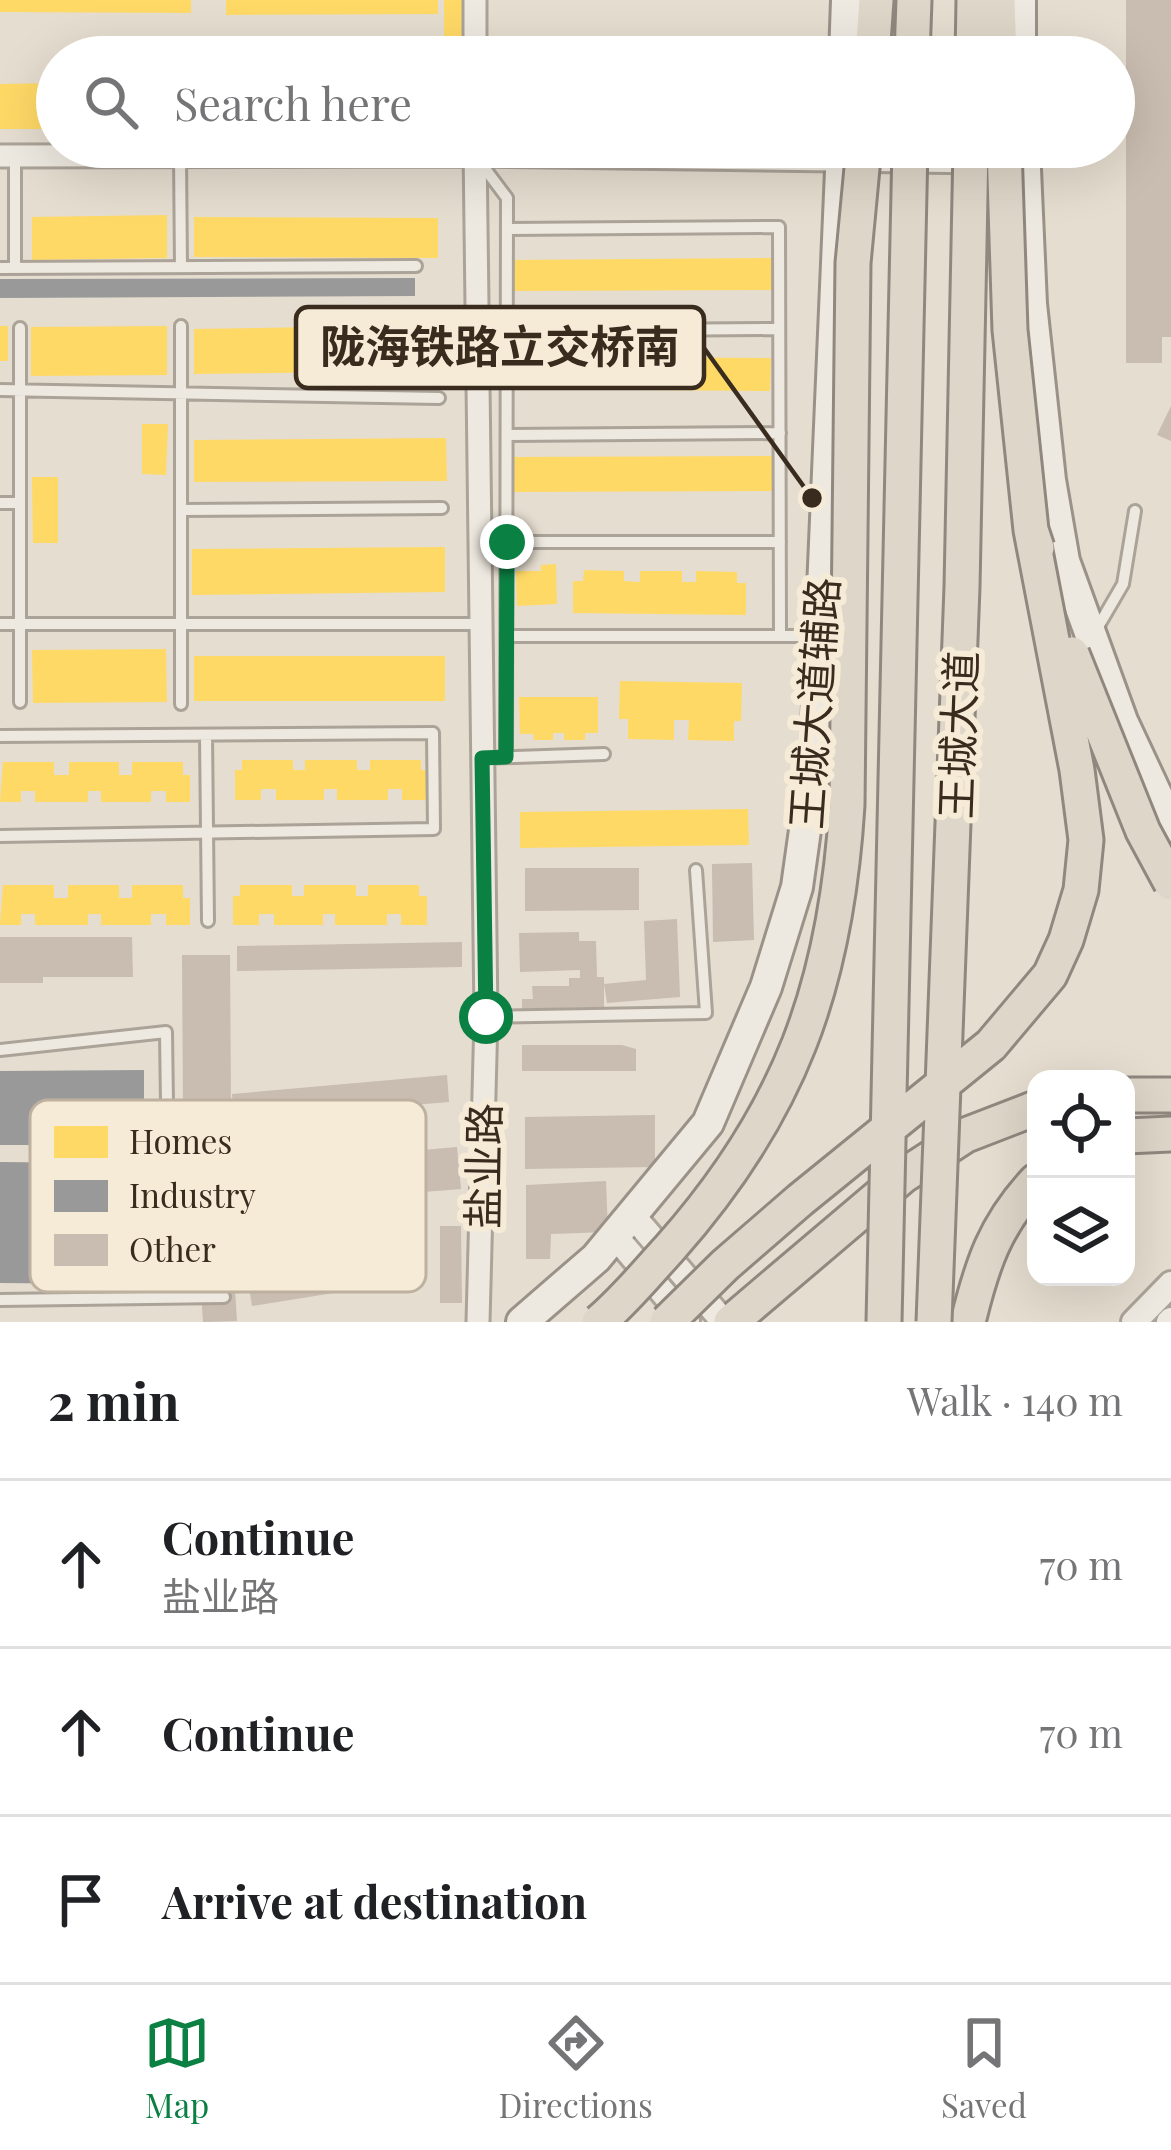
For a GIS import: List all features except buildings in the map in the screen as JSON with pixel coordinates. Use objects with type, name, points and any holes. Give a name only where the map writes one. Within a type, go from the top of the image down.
[{"type":"highway","points":[[873,36],[876,0]]},
{"type":"highway","points":[[913,36],[914,0]]},
{"type":"highway","points":[[973,36],[974,0]]},
{"type":"highway","points":[[1002,0],[1008,36]]},
{"type":"highway","points":[[599,1322],[696,1218],[747,1149],[786,1079],[815,1006],[829,947],[842,880],[847,805],[853,263],[849,168]]},
{"type":"highway","name":"王城大道","points":[[879,1322],[910,168]]},
{"type":"highway","name":"王城大道","points":[[934,1322],[962,587],[971,168]]},
{"type":"highway","points":[[668,1322],[800,1200],[991,1045],[1050,975],[1066,940],[1081,890],[1086,840],[1031,530],[1010,330],[1017,168]]},
{"type":"highway","points":[[1031,530],[1082,685],[1143,831],[1171,883]]},
{"type":"highway","points":[[1135,1095],[1171,1095]]},
{"type":"highway","points":[[727,1322],[903,1176],[966,1135],[1027,1111]]},
{"type":"highway","points":[[1135,1136],[1171,1134]]},
{"type":"highway","points":[[968,1322],[1007,1211],[1027,1190]]},
{"type":"main road","points":[[1014,36],[1020,0]]},
{"type":"main road","name":"王城大道辅路","points":[[521,1322],[596,1258],[708,1123],[766,987],[797,886],[816,752],[847,168]]},
{"type":"main road","points":[[1019,168],[1050,480],[1064,561],[1122,721],[1171,826]]},
{"type":"street","points":[[475,0],[475,36]]},
{"type":"street","points":[[849,36],[862,0]]},
{"type":"street","name":"盐业路","points":[[475,168],[486,1017],[478,1322]]},
{"type":"street","points":[[624,1226],[688,1322]]},
{"type":"street","points":[[624,1226],[727,1322]]},
{"type":"street","points":[[1134,1322],[1171,1284]]},
{"type":"lane","points":[[7,156],[15,268]]},
{"type":"lane","points":[[180,168],[181,267]]},
{"type":"lane","points":[[487,168],[507,198],[506,757]]},
{"type":"lane","points":[[507,229],[779,227],[780,636]]},
{"type":"lane","points":[[0,268],[416,266]]},
{"type":"lane","points":[[181,704],[182,326]]},
{"type":"lane","points":[[20,328],[20,702]]},
{"type":"lane","points":[[507,331],[779,329]]},
{"type":"lane","points":[[0,390],[439,398]]},
{"type":"lane","points":[[507,435],[780,433]]},
{"type":"lane","points":[[0,503],[20,503]]},
{"type":"lane","points":[[182,510],[442,508]]},
{"type":"lane","points":[[1092,638],[1124,584],[1135,511]]},
{"type":"lane","points":[[507,542],[780,542]]},
{"type":"lane","points":[[0,624],[481,624]]},
{"type":"lane","points":[[507,636],[821,636]]},
{"type":"lane","points":[[0,736],[433,733],[434,829],[0,836]]},
{"type":"lane","points":[[206,735],[208,920]]},
{"type":"lane","points":[[482,758],[604,754]]},
{"type":"lane","points":[[486,1017],[706,1012],[696,870]]},
{"type":"lane","points":[[0,1050],[166,1032],[167,1100]]},
{"type":"lane","points":[[0,1300],[224,1297]]},
{"type":"place","name":"陇海铁路立交桥南","points":[[812,498]]},
{"type":"route","points":[[486,1017],[482,758],[506,757],[507,542]]}]
